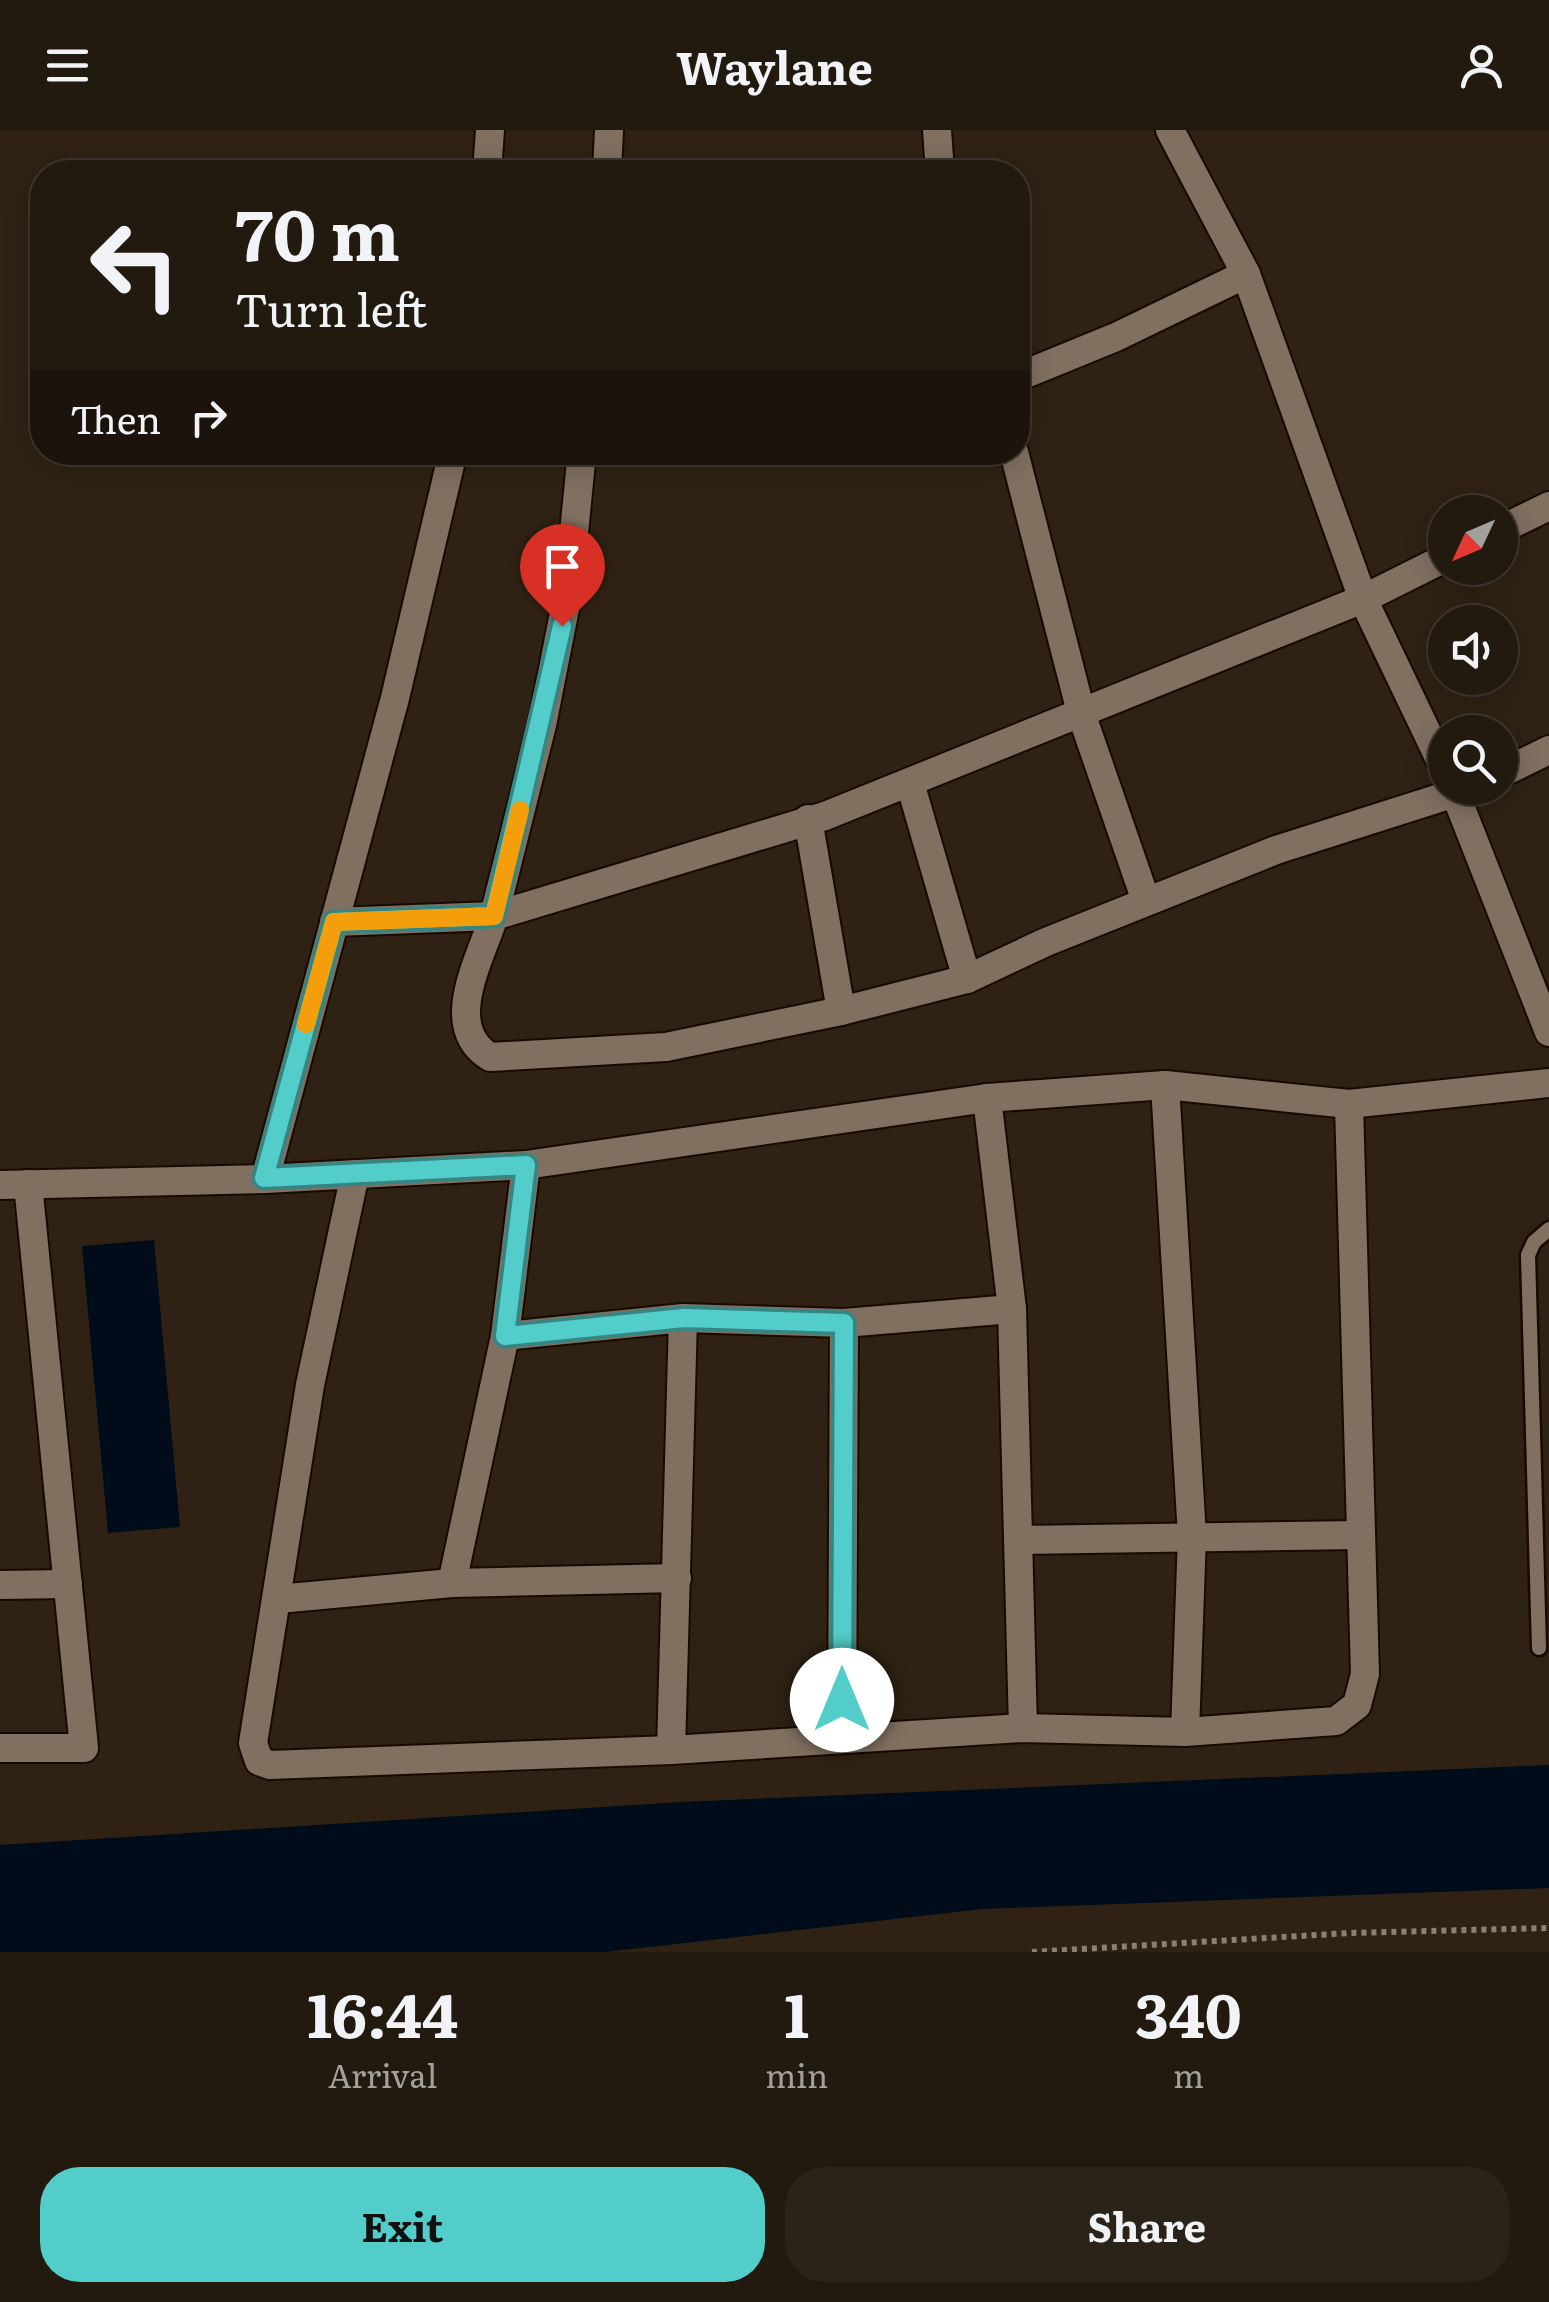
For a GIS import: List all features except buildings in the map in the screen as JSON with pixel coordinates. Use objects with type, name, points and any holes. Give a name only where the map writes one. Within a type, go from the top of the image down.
[{"type":"street","points":[[488,160],[490,130]]},
{"type":"street","points":[[608,160],[609,130]]},
{"type":"street","points":[[937,130],[939,160]]},
{"type":"street","points":[[1170,130],[1246,274],[1364,600],[1428,727]]},
{"type":"street","points":[[1030,372],[1116,337],[1246,274]]},
{"type":"street","points":[[287,1178],[334,922],[395,698],[450,465]]},
{"type":"street","points":[[581,465],[568,593],[542,725],[494,916],[462,1016],[473,1046],[490,1057],[666,1047],[841,1012],[966,980],[1146,901],[1428,795]]},
{"type":"street","points":[[1017,465],[1082,716],[1146,901]]},
{"type":"street","points":[[1518,521],[1549,506]]},
{"type":"street","points":[[334,922],[494,916],[808,819],[1082,716],[1364,600],[1428,567]]},
{"type":"street","points":[[1518,765],[1549,750]]},
{"type":"street","points":[[910,783],[966,980]]},
{"type":"street","points":[[1464,805],[1549,1032]]},
{"type":"street","points":[[808,819],[841,1012]]},
{"type":"street","points":[[0,1748],[84,1748],[68,1584],[14,1184],[287,1178],[526,1165],[987,1098],[1165,1085],[1349,1104],[1549,1083]]},
{"type":"street","points":[[1165,1085],[1192,1536],[1185,1732]]},
{"type":"street","points":[[987,1098],[1012,1309],[1023,1728]]},
{"type":"street","points":[[355,1174],[310,1385],[254,1743],[259,1761],[270,1765],[671,1750],[1023,1728],[1185,1732],[1336,1721],[1351,1714],[1364,1674],[1349,1104]]},
{"type":"street","points":[[452,1583],[505,1336],[526,1165]]},
{"type":"street","points":[[505,1336],[684,1318],[844,1323],[1012,1309]]},
{"type":"street","points":[[671,1750],[684,1318]]},
{"type":"street","points":[[842,1738],[844,1323]]},
{"type":"street","points":[[1018,1540],[1358,1536]]},
{"type":"street","points":[[278,1600],[452,1583],[677,1578]]},
{"type":"street","points":[[0,1585],[68,1584]]},
{"type":"lane","points":[[1539,1648],[1528,1256],[1534,1242],[1549,1229]]},
{"type":"path","points":[[1032,1952],[1350,1933],[1549,1928]]},
{"type":"water","points":[[154,1240],[180,1527],[108,1533],[82,1246]]},
{"type":"water","points":[[1549,1765],[1549,1888],[982,1909],[606,1952],[0,1952],[0,1845],[681,1802]]},
{"type":"slow traffic","points":[[306,1024],[334,922],[494,916],[520,810]]},
{"type":"route","points":[[562,626],[542,725],[494,916],[334,922],[264,1178],[526,1165],[505,1336],[684,1318],[844,1323],[842,1700]]}]
